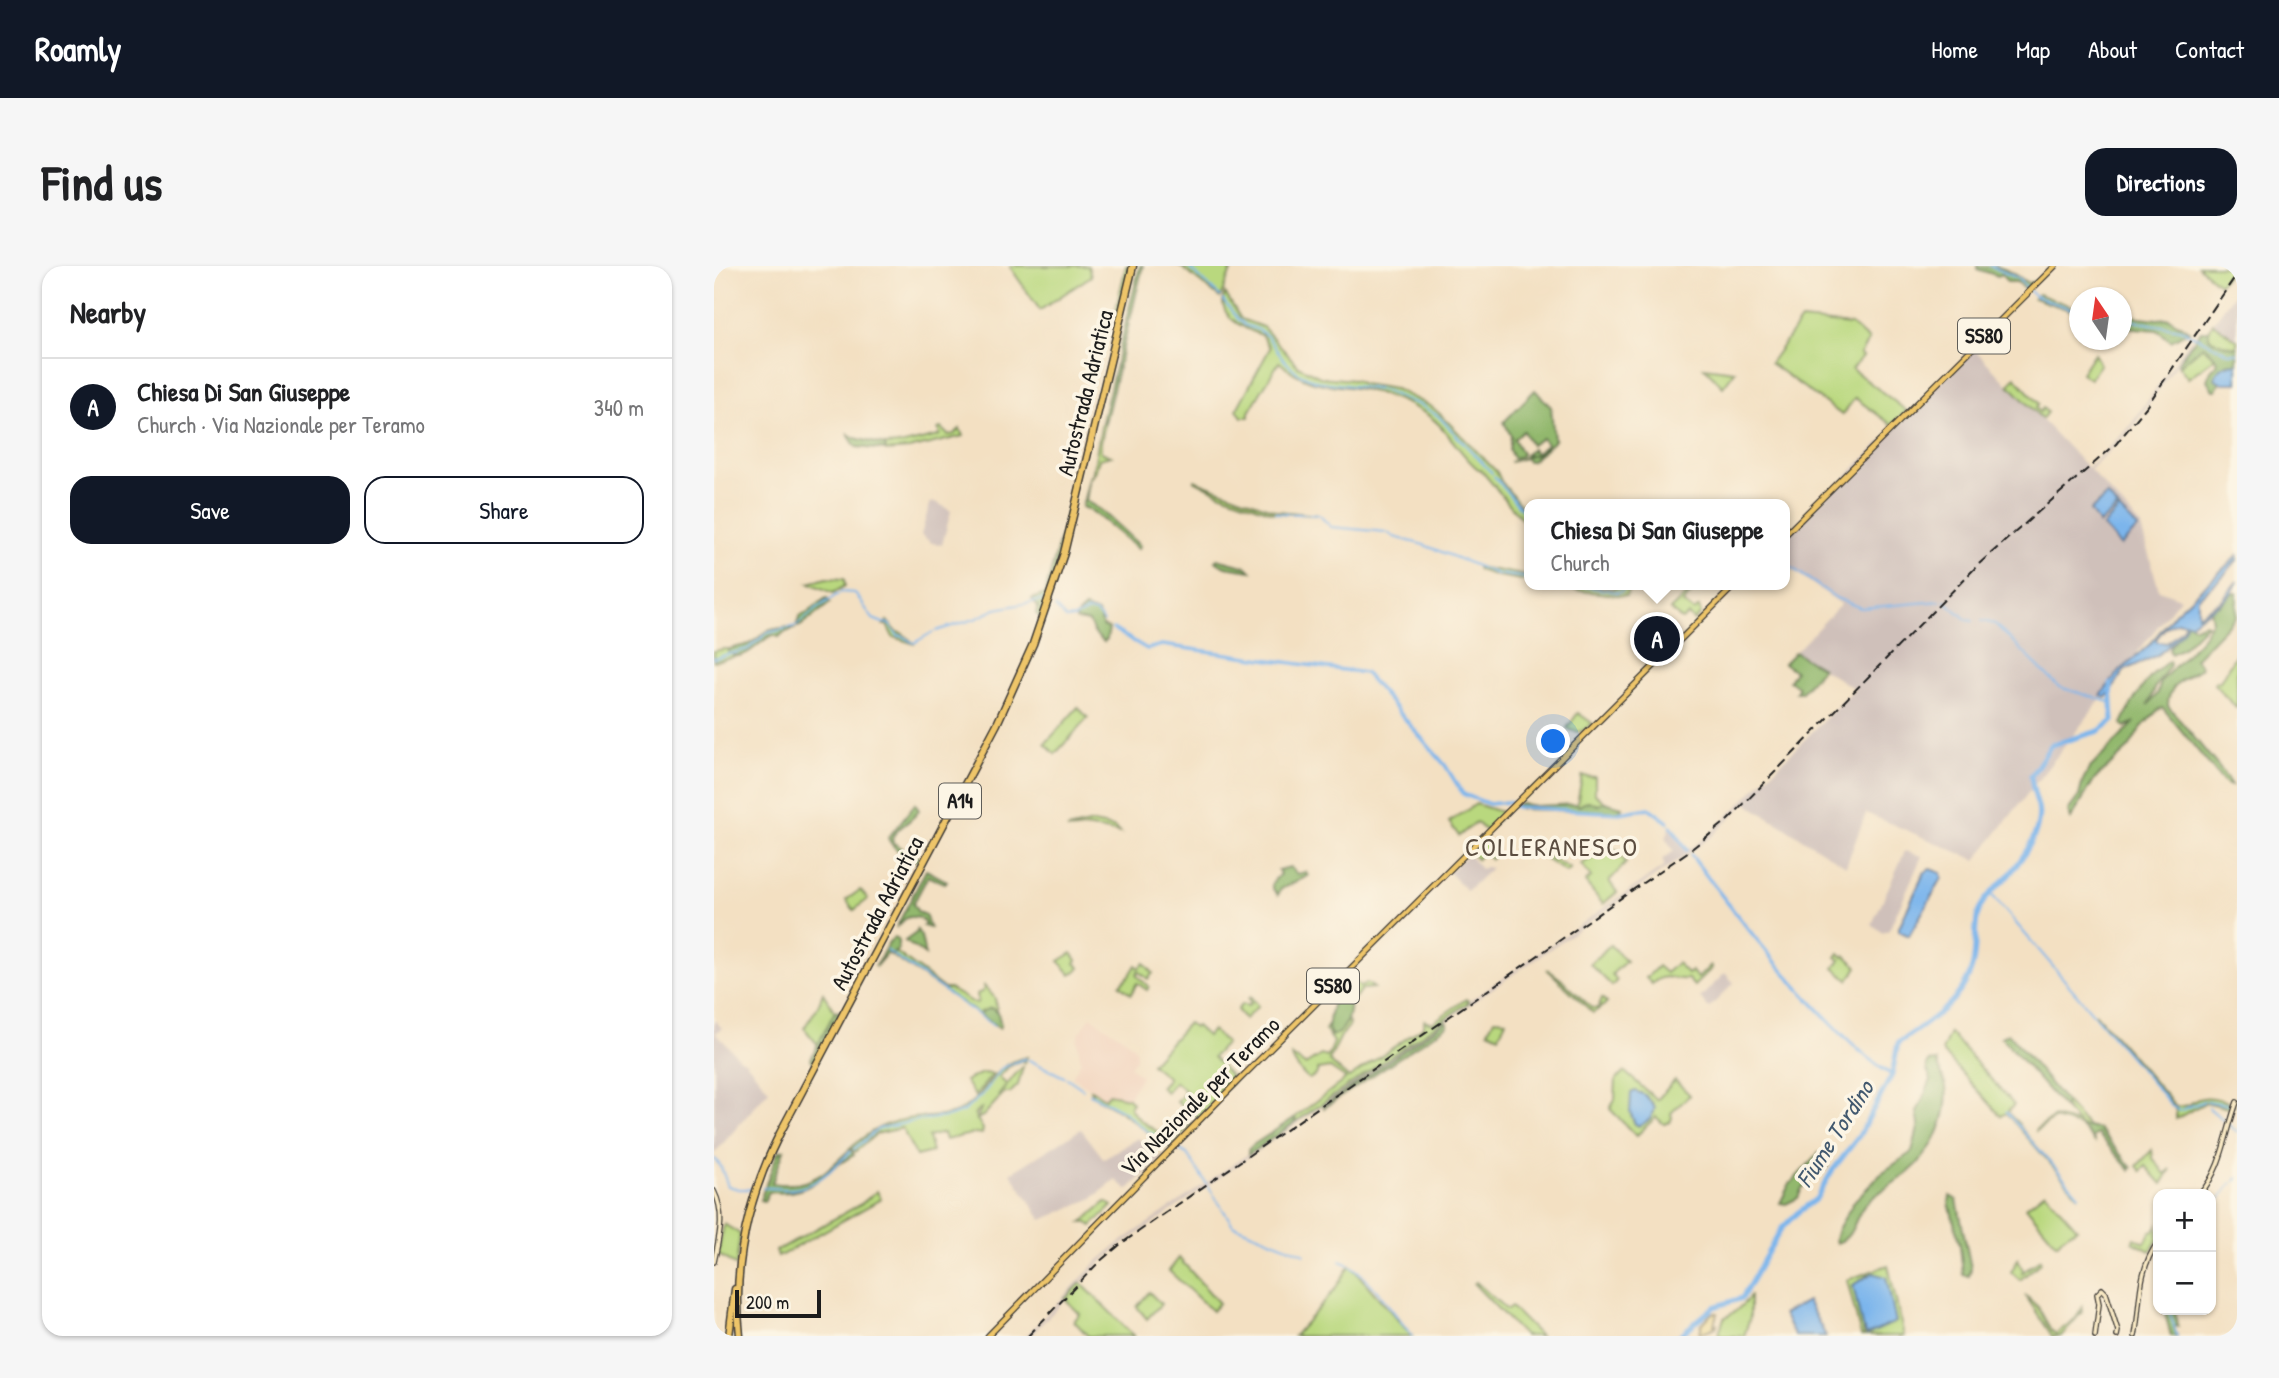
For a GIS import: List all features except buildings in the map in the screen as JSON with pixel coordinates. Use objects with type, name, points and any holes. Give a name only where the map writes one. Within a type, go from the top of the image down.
[{"type":"highway","name":"Autostrada Adriatica","points":[[742,1336],[738,1296],[740,1260],[748,1214],[771,1150],[997,724],[1033,644],[1064,553],[1135,266]]},
{"type":"highway","name":"Autostrada Adriatica","points":[[742,1336],[742,1289],[747,1242],[756,1202],[769,1165],[1003,720],[1044,627],[1068,552],[1135,266]]},
{"type":"highway","points":[[729,1336],[737,1264],[740,1260]]},
{"type":"main road","name":"SS80","points":[[1790,530],[2055,266]]},
{"type":"main road","name":"Via Nazionale per Teramo","points":[[988,1336],[1234,1084],[1730,590]]},
{"type":"main road","points":[[2204,1189],[2218,1167],[2237,1102]]},
{"type":"main road","points":[[714,1191],[722,1211],[722,1225],[714,1262]]},
{"type":"main road","points":[[2135,1336],[2140,1284],[2153,1249]]},
{"type":"main road","points":[[2095,1336],[2099,1304],[2097,1294],[2101,1289],[2106,1293],[2118,1331],[2117,1336]]},
{"type":"shaded area","points":[[2237,290],[2237,340],[2213,323]]},
{"type":"shaded area","points":[[2191,339],[2193,340],[2132,428],[2090,470],[2140,524],[2159,590],[2180,598],[1976,860],[1866,813],[1846,866],[1746,803],[1711,837],[1690,852],[1123,1244],[1100,1263],[1030,1336],[1026,1336],[1098,1261],[1121,1242],[1665,866],[1662,860],[1674,851],[1666,839],[1670,826],[1687,851],[1709,835],[1855,689],[1795,652],[1841,604],[1790,568],[1790,532],[1974,349],[2088,468],[2130,426]]},
{"type":"shaded area","points":[[936,502],[951,511],[942,545],[932,543],[921,535],[930,503]]},
{"type":"shaded area","points":[[1905,851],[1922,856],[1889,930],[1883,933],[1872,924]]},
{"type":"shaded area","points":[[1468,854],[1481,869],[1491,868],[1467,891],[1449,872]]},
{"type":"shaded area","points":[[1725,973],[1734,983],[1709,1008],[1700,998]]},
{"type":"shaded area","points":[[1091,1016],[1124,1038],[1136,1050],[1136,1059],[1130,1067],[1141,1076],[1128,1098],[1114,1095],[1105,1098],[1072,1077],[1081,1061],[1077,1040]]},
{"type":"shaded area","points":[[714,1020],[722,1028],[716,1033],[745,1061],[769,1090],[714,1154]]},
{"type":"shaded area","points":[[1081,1129],[1104,1159],[1138,1138],[1161,1158],[1128,1190],[1116,1180],[1093,1198],[1042,1220],[1011,1173]]},
{"type":"green space","points":[[1088,266],[1091,276],[1040,310],[1010,267]]},
{"type":"green space","points":[[1126,266],[1131,266],[1118,318],[1114,317]]},
{"type":"green space","points":[[1140,266],[1143,266],[1130,320],[1126,320]]},
{"type":"green space","points":[[1180,266],[1233,266],[1220,298]]},
{"type":"green space","points":[[1977,266],[1999,268],[2028,283],[2033,282],[2025,290],[2017,282],[2007,282],[2002,274],[1998,276],[1977,269]]},
{"type":"green space","points":[[2198,266],[2228,266],[2232,269],[2219,284]]},
{"type":"green space","points":[[1225,293],[1241,319],[1263,327],[1298,366],[1320,377],[1355,380],[1362,384],[1395,389],[1432,407],[1497,472],[1524,510],[1524,522],[1437,423],[1421,411],[1396,399],[1356,388],[1313,382],[1279,362],[1249,412],[1249,417],[1242,417],[1237,409],[1270,348],[1262,335],[1240,325],[1228,315],[1223,301]]},
{"type":"green space","points":[[2038,294],[2069,305],[2069,310],[2034,298]]},
{"type":"green space","points":[[2132,316],[2169,318],[2189,331],[2171,341],[2157,330],[2132,328]]},
{"type":"green space","points":[[1801,320],[1851,325],[1869,340],[1860,354],[1863,356],[1852,369],[1907,411],[1892,425],[1855,398],[1842,415],[1770,363]]},
{"type":"green space","points":[[1126,322],[1129,323],[1105,423],[1102,422]]},
{"type":"green space","points":[[2213,323],[2237,340],[2237,347],[2220,344],[2207,335]]},
{"type":"green space","points":[[2201,331],[2208,331],[2210,339],[2226,346],[2237,347],[2237,363],[2226,364],[2215,378],[2220,383],[2216,390],[2213,390],[2207,380],[2218,363],[2203,346],[2179,366],[2178,363]]},
{"type":"green space","points":[[2202,346],[2215,358],[2188,378],[2179,366]]},
{"type":"green space","points":[[2094,353],[2100,365],[2090,379],[2081,373]]},
{"type":"green space","points":[[1704,367],[1735,371],[1723,387]]},
{"type":"green space","points":[[2015,377],[2039,404],[2036,408],[2040,412],[2043,408],[2047,412],[2042,419],[2009,385]]},
{"type":"green space","points":[[1535,390],[1551,407],[1554,440],[1556,439],[1532,461],[1525,458],[1510,462],[1533,455],[1525,455],[1532,449],[1536,453],[1547,444],[1542,438],[1531,445],[1523,431],[1514,439],[1521,456],[1513,458],[1509,450],[1511,436],[1504,422]]},
{"type":"green space","points":[[1102,422],[1105,423],[1101,452],[1111,456],[1099,459],[1092,476]]},
{"type":"green space","points":[[941,428],[948,435],[960,429],[963,436],[909,449],[886,451],[885,445],[904,444],[938,436],[938,429]]},
{"type":"green space","points":[[847,433],[855,438],[885,445],[886,450],[856,447]]},
{"type":"green space","points":[[1090,475],[1086,501],[1101,510],[1140,546],[1138,549],[1093,512],[1082,507]]},
{"type":"green space","points":[[1194,480],[1277,511],[1319,515],[1275,513],[1219,493]]},
{"type":"green space","points":[[1068,508],[1071,509],[1053,584],[1039,617],[1036,613],[1038,607],[1032,599],[1045,594]]},
{"type":"green space","points":[[1217,559],[1247,567],[1251,571],[1225,567],[1215,561]]},
{"type":"green space","points":[[1477,567],[1524,575],[1524,580],[1497,576],[1478,570]]},
{"type":"green space","points":[[826,578],[844,579],[845,586],[833,593],[809,583]]},
{"type":"green space","points":[[1574,590],[1628,590],[1626,596]]},
{"type":"green space","points":[[1686,590],[1694,590],[1683,603],[1694,611],[1699,607],[1701,614],[1694,621],[1688,615],[1682,620],[1670,610],[1690,591]]},
{"type":"green space","points":[[2233,593],[2237,593],[2236,616],[2195,659],[2201,666],[2200,669],[2173,688],[2168,699],[2168,706],[2222,771],[2231,786],[2225,784],[2163,708],[2140,729],[2129,748],[2094,780],[2071,819],[2068,811],[2079,796],[2089,769],[2135,722],[2125,727],[2122,724],[2141,688],[2169,661],[2170,665],[2156,686],[2148,705],[2158,693],[2161,681],[2202,638],[2212,621],[2210,609],[2220,605]]},
{"type":"green space","points":[[827,598],[830,603],[802,625],[796,626],[800,616]]},
{"type":"green space","points":[[1085,608],[1098,613],[1103,626],[1109,629],[1104,642],[1094,633],[1089,622],[1076,620],[1077,615]]},
{"type":"green space","points":[[887,621],[897,632],[915,644],[893,637],[887,625],[884,625]]},
{"type":"green space","points":[[2187,622],[2195,627],[2207,624],[2183,648],[2171,654],[2170,647]]},
{"type":"green space","points":[[789,627],[794,629],[779,637],[773,635],[767,638],[746,654],[740,656],[728,652],[729,649],[750,644],[769,630]]},
{"type":"green space","points":[[724,649],[743,655],[714,661],[714,651]]},
{"type":"green space","points":[[1795,652],[1822,668],[1802,692],[1796,692],[1799,687],[1789,681],[1795,671],[1784,663]]},
{"type":"green space","points":[[2237,652],[2236,708],[2214,684],[2216,681],[2219,683]]},
{"type":"green space","points":[[1078,707],[1088,718],[1055,754],[1045,744]]},
{"type":"green space","points":[[1578,713],[1592,723],[1577,732],[1567,728]]},
{"type":"green space","points":[[1582,776],[1595,777],[1595,794],[1605,802],[1598,805],[1589,801],[1579,806],[1577,804]]},
{"type":"green space","points":[[1587,801],[1622,807],[1617,812],[1520,809],[1516,806],[1519,803],[1535,806],[1579,806]]},
{"type":"green space","points":[[915,804],[919,810],[897,830],[892,839],[894,843],[919,858],[917,861],[896,849],[888,838]]},
{"type":"green space","points":[[1476,804],[1501,812],[1502,815],[1486,831],[1476,822],[1459,836],[1449,822]]},
{"type":"green space","points":[[1093,823],[1113,827],[1120,833],[1090,828],[1067,829]]},
{"type":"green space","points":[[1484,840],[1495,855],[1491,859],[1484,852],[1477,859],[1471,853]]},
{"type":"green space","points":[[1527,844],[1570,869],[1569,871],[1566,872],[1528,848]]},
{"type":"green space","points":[[1609,849],[1617,851],[1626,863],[1609,881],[1617,892],[1603,904],[1585,882],[1591,877],[1581,864]]},
{"type":"green space","points":[[1290,867],[1297,874],[1306,872],[1308,876],[1281,889],[1278,895],[1272,888],[1272,883],[1280,874],[1278,870]]},
{"type":"green space","points":[[926,870],[947,881],[944,883],[928,876],[913,904],[918,912],[925,915],[930,928],[923,926],[925,924],[920,918],[911,917],[906,918],[896,928]]},
{"type":"green space","points":[[860,890],[868,899],[854,910],[846,900]]},
{"type":"green space","points":[[917,930],[921,936],[925,955],[905,941]]},
{"type":"green space","points":[[895,937],[898,940],[898,950],[891,955],[887,953],[875,967],[889,942]]},
{"type":"green space","points":[[1610,945],[1626,961],[1612,974],[1617,980],[1612,986],[1590,964]]},
{"type":"green space","points":[[896,952],[944,989],[950,989],[976,1004],[977,994],[983,991],[984,986],[995,998],[997,1011],[991,1008],[980,1015],[891,955]]},
{"type":"green space","points":[[1072,953],[1080,968],[1071,975],[1059,961]]},
{"type":"green space","points":[[1839,953],[1858,967],[1848,980],[1834,968],[1840,960],[1836,957]]},
{"type":"green space","points":[[1144,963],[1153,973],[1148,979],[1138,971],[1137,976],[1149,987],[1147,990],[1137,983],[1131,994],[1120,985],[1136,965],[1139,968]]},
{"type":"green space","points":[[1677,963],[1688,974],[1691,971],[1698,978],[1710,966],[1712,968],[1694,986],[1688,979],[1665,977],[1652,984],[1646,978],[1658,966],[1666,973]]},
{"type":"green space","points":[[1547,969],[1592,1008],[1598,1008],[1602,998],[1607,1003],[1593,1013]]},
{"type":"green space","points":[[1356,982],[1360,987],[1367,983],[1374,988],[1362,989],[1350,1003],[1345,989]]},
{"type":"green space","points":[[1345,989],[1349,1001],[1348,1016],[1338,1033],[1332,1036],[1328,1029],[1332,1006],[1336,997]]},
{"type":"green space","points":[[823,993],[835,1012],[818,1045],[804,1028]]},
{"type":"green space","points":[[1250,997],[1258,1006],[1245,1019],[1237,1010],[1242,1004],[1248,1006]]},
{"type":"green space","points":[[1466,999],[1469,1002],[1297,1121],[1294,1118],[1346,1079],[1330,1068],[1318,1070],[1316,1075],[1309,1079],[1301,1072],[1292,1056],[1305,1065],[1321,1055],[1328,1057],[1334,1042],[1325,1030],[1328,1025],[1330,1034],[1346,1024],[1346,1018],[1350,1025],[1341,1036],[1329,1061],[1349,1078],[1424,1026],[1424,1020],[1432,1023]]},
{"type":"green space","points":[[991,1008],[998,1013],[1001,1025],[999,1028],[980,1015]]},
{"type":"green space","points":[[834,1013],[840,1013],[814,1064],[811,1059],[813,1054]]},
{"type":"green space","points":[[2095,1013],[2176,1107],[2204,1098],[2216,1098],[2234,1105],[2228,1108],[2206,1102],[2176,1119],[2176,1110]]},
{"type":"green space","points":[[1494,1019],[1506,1020],[1499,1036],[1488,1031]]},
{"type":"green space","points":[[1446,1021],[1448,1025],[1324,1108],[1324,1106]]},
{"type":"green space","points":[[1188,1023],[1207,1036],[1212,1030],[1226,1043],[1213,1057],[1234,1080],[1198,1118],[1177,1102],[1186,1091],[1175,1082],[1166,1092],[1160,1087],[1168,1078],[1151,1064]]},
{"type":"green space","points":[[1950,1033],[2014,1105],[2007,1112],[2079,1196],[2006,1113],[2001,1116],[1942,1051]]},
{"type":"green space","points":[[2009,1034],[2065,1101],[2065,1109],[2001,1037]]},
{"type":"green space","points":[[1027,1057],[1025,1063],[1022,1060],[1008,1067],[999,1077],[1007,1085],[998,1096],[1023,1067],[1018,1085],[1010,1093],[1004,1093],[977,1119],[983,1129],[982,1134],[975,1133],[945,1140],[943,1133],[928,1137],[932,1152],[916,1156],[902,1128],[876,1134],[855,1152],[851,1148],[865,1136],[895,1122],[956,1113],[970,1104],[1005,1066]]},
{"type":"green space","points":[[1937,1061],[1946,1087],[1946,1099],[1942,1123],[1931,1146],[1908,1173],[1864,1206],[1847,1237],[1836,1243],[1838,1229],[1855,1200],[1883,1172],[1912,1152],[1919,1124],[1917,1112],[1931,1080],[1927,1067],[1929,1062]]},
{"type":"green space","points":[[1625,1072],[1657,1100],[1675,1080],[1690,1095],[1671,1113],[1670,1122],[1664,1124],[1656,1117],[1636,1136],[1610,1109],[1615,1099],[1616,1079]],"holes":[[[1641,1093],[1652,1102],[1654,1113],[1640,1126],[1635,1124],[1630,1112],[1631,1101]]]},
{"type":"green space","points":[[982,1073],[993,1074],[975,1096],[965,1081]]},
{"type":"green space","points":[[1091,1090],[1105,1098],[1109,1094],[1128,1098],[1132,1103],[1130,1108],[1138,1117],[1169,1137],[1196,1121],[1169,1147],[1118,1110],[1092,1095]]},
{"type":"green space","points":[[2065,1101],[2090,1129],[2054,1119],[2036,1131],[2054,1117],[2078,1123],[2065,1109]]},
{"type":"green space","points":[[1294,1118],[1297,1121],[1248,1155],[1248,1150],[1253,1145]]},
{"type":"green space","points":[[2080,1126],[2099,1129],[2132,1168],[2130,1170],[2098,1134],[2093,1137],[2094,1141]]},
{"type":"green space","points":[[850,1149],[854,1155],[816,1182],[797,1190],[769,1192],[764,1201],[760,1200],[778,1152],[784,1150],[772,1183],[797,1184],[815,1178]]},
{"type":"green space","points":[[2152,1150],[2153,1158],[2165,1174],[2171,1169],[2162,1184],[2146,1166],[2141,1171],[2137,1166]]},
{"type":"green space","points":[[1819,1153],[1828,1166],[1802,1188],[1798,1198],[1786,1204],[1780,1203],[1789,1185]]},
{"type":"green space","points":[[877,1191],[881,1199],[778,1257],[776,1251],[861,1204]]},
{"type":"green space","points":[[2045,1192],[2077,1228],[2057,1244],[2026,1207]]},
{"type":"green space","points":[[1950,1196],[1957,1200],[1971,1268],[1969,1276],[1963,1275],[1960,1246],[1949,1203]]},
{"type":"green space","points":[[1106,1202],[1112,1206],[1092,1226],[1081,1223]]},
{"type":"green space","points":[[724,1224],[740,1234],[736,1266],[718,1254]]},
{"type":"green space","points":[[2151,1231],[2153,1247],[2150,1251],[2133,1242],[2135,1238],[2145,1243]]},
{"type":"green space","points":[[1179,1258],[1219,1303],[1212,1311],[1169,1271]]},
{"type":"green space","points":[[2018,1259],[2022,1273],[2040,1259],[2041,1262],[2020,1280],[2011,1272]]},
{"type":"green space","points":[[1350,1265],[1412,1336],[1294,1336],[1333,1292]]},
{"type":"green space","points":[[1888,1265],[1904,1336],[1861,1336],[1847,1280]],"holes":[[[1869,1274],[1886,1277],[1896,1322],[1864,1334],[1853,1285]]]},
{"type":"green space","points":[[1476,1282],[1507,1310],[1511,1307],[1540,1336],[1524,1336],[1474,1284]]},
{"type":"green space","points":[[1081,1283],[1134,1336],[1088,1336],[1074,1321],[1080,1314],[1065,1299]]},
{"type":"green space","points":[[1149,1292],[1161,1304],[1147,1319],[1137,1307]]},
{"type":"green space","points":[[2025,1295],[2038,1307],[2056,1334],[2076,1318],[2082,1308],[2082,1312],[2061,1336],[2052,1336]]},
{"type":"green space","points":[[1750,1297],[1750,1317],[1744,1336],[1718,1336],[1724,1318]]},
{"type":"green space","points":[[2165,1315],[2176,1315],[2178,1326],[2174,1327],[2177,1336],[2171,1336]]},
{"type":"sand","points":[[1712,1313],[1717,1313],[1714,1325],[1717,1324],[1716,1327],[1700,1333],[1702,1324]]},
{"type":"water","points":[[2237,363],[2237,383],[2220,383],[2215,378],[2223,366]]},
{"type":"water","points":[[2107,495],[2118,507],[2099,524],[2090,511]]},
{"type":"water","points":[[2119,509],[2138,528],[2120,546],[2103,526]]},
{"type":"water","points":[[2237,556],[2237,560],[2223,576],[2198,598],[2198,615],[2222,600],[2237,581],[2230,595],[2191,623],[2187,623],[2183,631],[2156,656],[2125,670],[2106,698],[2101,695],[2117,674],[2150,644],[2175,613]],"holes":[[[2185,622],[2182,629],[2167,643],[2157,642],[2156,639],[2166,627]]]},
{"type":"water","points":[[1930,869],[1941,873],[1942,878],[1909,936],[1899,931],[1899,927],[1924,873]]},
{"type":"water","points":[[1635,1091],[1645,1095],[1655,1108],[1650,1119],[1640,1126],[1635,1124],[1630,1112],[1631,1093]]},
{"type":"water","points":[[1873,1273],[1886,1277],[1896,1322],[1867,1335],[1862,1327],[1853,1285]]},
{"type":"water","points":[[1807,1301],[1826,1336],[1795,1336],[1783,1314]]},
{"type":"waterway","points":[[1187,266],[1220,296]]},
{"type":"waterway","points":[[1990,266],[2017,278],[2035,296],[2069,308]]},
{"type":"waterway","points":[[1223,300],[1245,325],[1267,336],[1285,361],[1298,373],[1316,381],[1382,390],[1422,406],[1438,416],[1492,473]]},
{"type":"waterway","points":[[2132,321],[2180,329],[2229,353],[2237,353]]},
{"type":"waterway","points":[[1494,476],[1524,513]]},
{"type":"waterway","points":[[1275,513],[1319,515],[1331,527],[1386,532],[1497,574],[1524,577]]},
{"type":"waterway","points":[[1790,566],[1836,598],[1861,608],[1940,601]]},
{"type":"waterway","points":[[1605,590],[1623,590]]},
{"type":"waterway","points":[[714,658],[748,649],[767,633],[796,626],[841,592],[855,593],[873,619],[883,623]]},
{"type":"waterway","points":[[936,631],[975,619],[996,609],[1044,600]]},
{"type":"waterway","points":[[1945,601],[1967,620],[1973,621]]},
{"type":"waterway","points":[[1055,607],[1066,619],[1088,611],[1096,613],[1104,622]]},
{"type":"waterway","points":[[1982,621],[1995,624],[2059,687],[2113,703]]},
{"type":"waterway","points":[[885,623],[889,624],[898,636],[914,643],[933,632]]},
{"type":"waterway","points":[[1113,629],[1147,649],[1162,645],[1365,673],[1445,765],[1463,794],[1489,804],[1508,802],[1516,807],[1619,813],[1649,808],[1668,822]]},
{"type":"waterway","name":"Fiume Tordino","points":[[1679,1336],[1714,1307],[1742,1298],[1781,1229],[1816,1199],[1832,1171],[1859,1136],[1892,1075],[1898,1043],[1932,1019],[1962,988],[1973,963],[1977,919],[1981,906],[2015,867],[2038,825],[2038,807],[2031,776],[2051,745],[2099,731],[2113,721],[2111,684]]},
{"type":"waterway","points":[[1671,826],[1687,850]]},
{"type":"waterway","points":[[1691,855],[1745,925],[1802,992],[1856,1047],[1892,1075]]},
{"type":"waterway","points":[[1991,894],[2172,1106],[2179,1111],[2204,1101]]},
{"type":"waterway","points":[[886,950],[994,1026]]},
{"type":"waterway","points":[[854,1149],[878,1129],[948,1117],[964,1111],[984,1093],[1002,1068],[1026,1059]]},
{"type":"waterway","points":[[1029,1060],[1064,1077]]},
{"type":"waterway","points":[[1067,1078],[1083,1089]]},
{"type":"waterway","points":[[1090,1094],[1123,1111],[1144,1129],[1171,1145]]},
{"type":"waterway","points":[[2207,1101],[2230,1105]]},
{"type":"waterway","points":[[2209,1108],[2237,1132]]},
{"type":"waterway","points":[[2006,1112],[2079,1195]]},
{"type":"waterway","points":[[1176,1148],[1187,1154],[1206,1183]]},
{"type":"waterway","points":[[763,1188],[792,1189],[809,1185],[824,1176],[850,1152]]},
{"type":"waterway","points":[[714,1159],[720,1165],[728,1186],[753,1189]]},
{"type":"waterway","points":[[2216,1204],[2232,1183]]},
{"type":"waterway","points":[[1208,1186],[1233,1225],[1305,1254]]},
{"type":"waterway","points":[[1340,1261],[1359,1272],[1369,1282],[1412,1336]]},
{"type":"waterway","points":[[2171,1315],[2177,1336]]},
{"type":"railway","points":[[1028,1336],[1099,1262],[1122,1243],[1689,851],[1728,820],[1980,563],[2116,444],[2146,407],[2237,274]]},
{"type":"place","name":"Chiesa Di San Giuseppe","points":[[1657,639]]},
{"type":"district","name":"COLLERANESCO","points":[[1552,847]]}]
